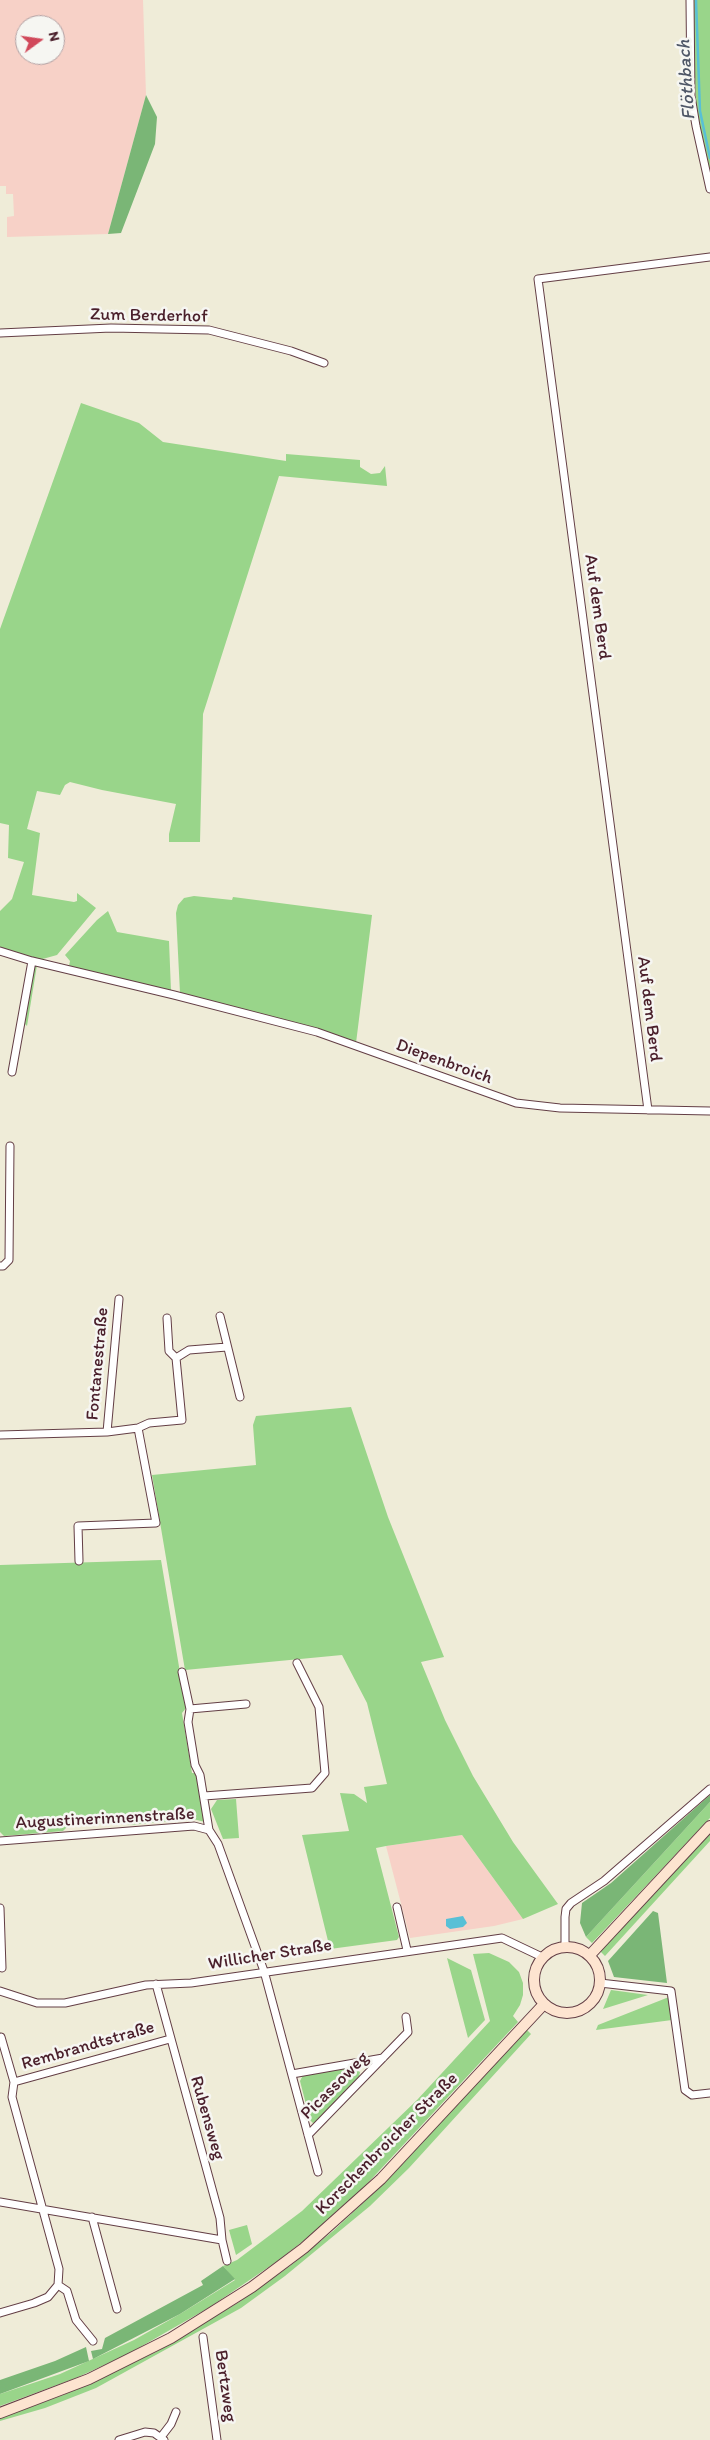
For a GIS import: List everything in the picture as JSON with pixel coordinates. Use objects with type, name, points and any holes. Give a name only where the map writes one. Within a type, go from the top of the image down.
[{"type":"main road","points":[[590,1955],[710,1826]]},
{"type":"main road","points":[[565,1946],[575,1947],[590,1955],[599,1971],[600,1984],[592,2002],[581,2010],[562,2013],[544,2004],[536,1994],[533,1981],[535,1968],[542,1957],[552,1949],[565,1946]]},
{"type":"main road","name":"Korschenbroicher Straße","points":[[0,2413],[89,2379],[171,2338],[252,2287],[304,2248],[381,2179],[544,2004]]},
{"type":"street","points":[[690,0],[692,96],[710,189]]},
{"type":"street","name":"Auf dem Berd","points":[[648,1110],[538,280],[710,257]]},
{"type":"street","name":"Zum Berderhof","points":[[0,333],[111,328],[209,330],[291,351],[324,362]]},
{"type":"street","points":[[0,951],[32,961],[12,1072]]},
{"type":"street","name":"Diepenbroich","points":[[32,961],[317,1032],[516,1104],[560,1108],[710,1111]]},
{"type":"street","points":[[0,1266],[3,1266],[9,1260],[10,1146]]},
{"type":"street","name":"Fontanestraße","points":[[107,1432],[119,1299]]},
{"type":"street","points":[[220,1316],[240,1397]]},
{"type":"street","name":"Fontanestraße","points":[[0,1435],[107,1432],[138,1428],[149,1423],[182,1420],[176,1358],[169,1351],[167,1318]]},
{"type":"street","points":[[176,1358],[189,1350],[227,1347]]},
{"type":"street","points":[[79,1561],[78,1526],[156,1523],[138,1428]]},
{"type":"street","points":[[204,1796],[312,1788],[325,1773],[319,1707],[297,1663]]},
{"type":"street","points":[[182,1672],[190,1709],[189,1731],[195,1766],[200,1775],[209,1830]]},
{"type":"street","points":[[190,1709],[246,1704]]},
{"type":"street","points":[[565,1946],[566,1909],[571,1903],[604,1881],[710,1789]]},
{"type":"street","name":"Augustinerinnenstraße","points":[[0,1840],[184,1826],[194,1826],[209,1830],[218,1844],[264,1971]]},
{"type":"street","points":[[397,1907],[406,1950]]},
{"type":"street","points":[[0,1908],[2,1968]]},
{"type":"street","name":"Willicher Straße","points":[[0,1991],[26,2000],[50,2004],[79,2001],[156,1984],[191,1983],[406,1950],[502,1938],[542,1957]]},
{"type":"street","name":"Picassoweg","points":[[264,1971],[318,2172]]},
{"type":"street","name":"Rubensweg","points":[[156,1984],[220,2218],[222,2240],[228,2261]]},
{"type":"street","points":[[600,1984],[671,1991],[685,2090],[692,2095],[710,2093]]},
{"type":"street","name":"Picassoweg","points":[[308,2135],[408,2032],[406,2017]]},
{"type":"street","name":"Rembrandtstraße","points":[[1,2037],[14,2082],[12,2097],[59,2269],[58,2285]]},
{"type":"street","name":"Rembrandtstraße","points":[[14,2082],[170,2039]]},
{"type":"street","name":"Picassoweg","points":[[292,2074],[384,2058]]},
{"type":"street","points":[[0,2202],[222,2240]]},
{"type":"street","points":[[92,2217],[118,2309]]},
{"type":"street","points":[[0,2312],[34,2303],[48,2297],[58,2285],[67,2290],[76,2320],[93,2341]]},
{"type":"street","name":"Bertzweg","points":[[204,2337],[217,2440]]},
{"type":"street","points":[[119,2440],[142,2432],[151,2433],[163,2439],[176,2412]]},
{"type":"shaded area","points":[[0,0],[143,0],[146,95],[108,234],[7,237],[7,217],[14,216],[13,194],[6,194],[6,186],[0,186]]},
{"type":"shaded area","points":[[462,1835],[523,1919],[494,1926],[410,1938],[386,1846]]},
{"type":"green space","points":[[693,0],[710,0],[710,173],[696,114]]},
{"type":"green space","points":[[146,95],[157,117],[155,144],[121,233],[108,234]]},
{"type":"green space","points":[[81,403],[139,423],[163,442],[286,461],[286,454],[360,460],[360,467],[371,474],[380,473],[385,466],[387,486],[279,476],[203,714],[200,842],[169,842],[176,804],[70,782],[65,785],[60,795],[37,791],[27,829],[40,833],[32,895],[74,902],[77,901],[77,893],[96,908],[57,955],[39,960],[0,947],[0,911],[12,899],[24,862],[8,858],[9,825],[0,823],[0,629]]},
{"type":"green space","points":[[194,896],[232,900],[233,897],[372,915],[356,1043],[318,1029],[180,993],[176,913],[178,905],[184,898]]},
{"type":"green space","points":[[108,911],[117,932],[169,941],[171,991],[69,966],[70,961],[65,955],[97,920]]},
{"type":"green space","points":[[34,965],[37,965],[27,1026],[25,1024]]},
{"type":"green space","points":[[351,1407],[388,1517],[444,1657],[421,1662],[445,1720],[473,1776],[513,1842],[558,1904],[523,1919],[462,1835],[386,1846],[376,1848],[399,1937],[397,1940],[330,1949],[302,1835],[349,1831],[340,1793],[354,1794],[367,1803],[364,1787],[387,1784],[367,1703],[342,1655],[185,1670],[152,1475],[256,1465],[253,1425],[256,1416]]},
{"type":"green space","points":[[161,1560],[186,1708],[182,1713],[192,1773],[197,1773],[205,1822],[193,1819],[129,1825],[125,1822],[67,1827],[63,1831],[4,1836],[0,1832],[0,1565]]},
{"type":"green space","points":[[710,1795],[710,1802],[586,1937],[580,1923],[582,1903],[611,1883]]},
{"type":"green space","points":[[236,1799],[239,1838],[223,1839],[211,1809],[217,1800]]},
{"type":"green space","points":[[710,1802],[710,1818],[592,1943],[586,1937]]},
{"type":"green space","points":[[710,1832],[710,1841],[605,1956],[600,1951]]},
{"type":"green space","points":[[653,1911],[658,1913],[667,1983],[614,1977],[608,1961]]},
{"type":"green space","points":[[489,1953],[509,1962],[519,1972],[523,1983],[523,1995],[520,2005],[513,2016],[518,2022],[364,2187],[321,2227],[279,2260],[210,2307],[128,2354],[76,2378],[0,2406],[0,2394],[60,2374],[134,2340],[235,2280],[223,2266],[237,2260],[302,2211],[417,2100],[490,2021],[473,1954]]},
{"type":"green space","points":[[447,1958],[471,1970],[485,2020],[468,2038]]},
{"type":"green space","points":[[611,1990],[648,1995],[603,2009]]},
{"type":"green space","points":[[669,1997],[672,2020],[596,2030],[598,2025]]},
{"type":"green space","points":[[527,2030],[531,2034],[409,2168],[370,2206],[285,2276],[241,2308],[96,2388],[45,2408],[0,2421],[0,2418],[63,2395],[156,2352],[239,2302],[290,2266],[333,2231],[379,2188]]},
{"type":"green space","points":[[351,2067],[360,2072],[358,2081],[317,2122],[313,2123],[310,2120],[300,2081],[303,2075]]},
{"type":"green space","points":[[247,2225],[252,2244],[236,2255],[229,2230]]},
{"type":"green space","points":[[223,2266],[235,2279],[180,2314],[93,2359],[91,2351],[102,2349],[105,2338],[203,2285],[201,2281]]},
{"type":"green space","points":[[86,2347],[89,2361],[0,2394],[0,2380],[55,2361]]},
{"type":"water","points":[[463,1916],[467,1923],[463,1927],[450,1929],[446,1926],[446,1919]]},
{"type":"waterway","name":"Flöthbach","points":[[696,0],[700,111],[710,158]]}]
